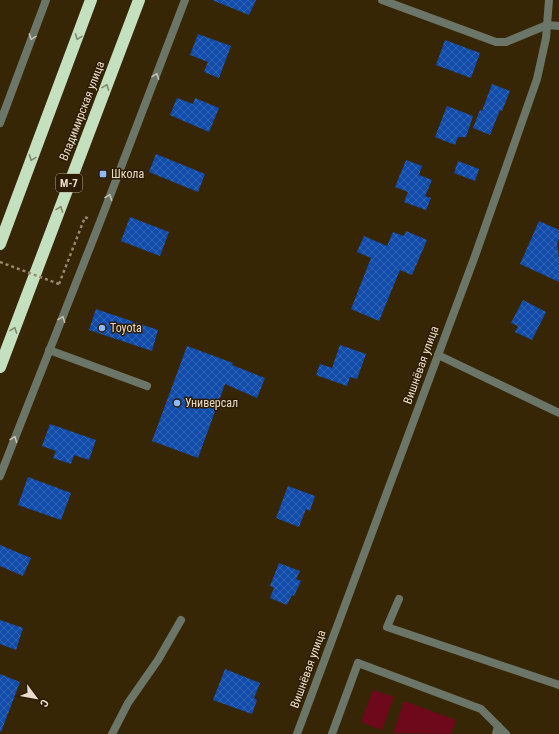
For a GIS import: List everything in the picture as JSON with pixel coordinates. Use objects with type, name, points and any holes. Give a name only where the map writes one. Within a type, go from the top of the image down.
[{"type":"highway","points":[[0,244],[91,0]]},
{"type":"highway","name":"Владимирская улица","points":[[0,367],[139,0]]},
{"type":"street","points":[[0,123],[46,0]]},
{"type":"street","points":[[0,476],[185,0]]},
{"type":"street","points":[[382,0],[496,42],[506,42],[547,24],[559,26]]},
{"type":"street","name":"Вишнёвая улица","points":[[297,734],[438,355],[537,79],[546,38],[549,0]]},
{"type":"street","points":[[49,350],[147,386]]},
{"type":"street","points":[[438,355],[559,413]]},
{"type":"street","points":[[399,600],[387,627],[559,686]]},
{"type":"street","points":[[112,734],[128,703],[158,660],[181,620]]},
{"type":"street","points":[[332,734],[358,663],[481,709],[497,730],[506,734]]},
{"type":"path","points":[[0,262],[60,284],[85,217],[89,219]]},
{"type":"shaded area","points":[[373,690],[394,697],[382,730],[361,722]]},
{"type":"shaded area","points":[[404,701],[456,720],[451,734],[393,733]]},
{"type":"building","points":[[212,0],[256,0],[249,15]]},
{"type":"building","points":[[198,34],[231,46],[219,78],[204,72],[208,62],[190,55]]},
{"type":"building","points":[[445,40],[480,53],[471,78],[436,65]]},
{"type":"building","points":[[492,84],[510,91],[502,111],[500,110],[490,135],[473,128],[480,110],[482,111]]},
{"type":"building","points":[[177,98],[193,104],[195,98],[219,108],[209,132],[170,115]]},
{"type":"building","points":[[447,106],[473,116],[466,137],[458,137],[455,145],[435,137]]},
{"type":"building","points":[[156,154],[205,174],[198,192],[149,172]]},
{"type":"building","points":[[406,160],[422,166],[419,175],[432,180],[425,196],[431,198],[426,210],[404,202],[408,192],[395,187]]},
{"type":"building","points":[[458,161],[479,169],[475,181],[454,173]]},
{"type":"building","points":[[130,217],[169,232],[160,256],[121,241]]},
{"type":"building","points":[[539,221],[559,230],[559,239],[557,244],[559,258],[559,282],[520,264]]},
{"type":"building","points":[[406,231],[427,240],[412,275],[400,270],[379,321],[351,309],[371,258],[357,252],[364,236],[387,246],[393,232],[404,236]]},
{"type":"building","points":[[523,300],[546,312],[532,340],[515,332],[518,326],[511,323]]},
{"type":"building","points":[[96,309],[158,330],[152,351],[89,330]]},
{"type":"building","points":[[340,345],[366,354],[357,379],[350,377],[347,386],[316,375],[320,364],[332,368]]},
{"type":"building","points":[[187,346],[233,363],[232,365],[265,378],[257,398],[225,384],[198,458],[152,441]]},
{"type":"building","points":[[50,424],[96,440],[89,460],[74,455],[71,464],[53,458],[56,451],[42,446]]},
{"type":"building","points":[[28,477],[71,493],[61,520],[18,505]]},
{"type":"building","points":[[288,486],[315,496],[310,511],[306,509],[299,527],[276,518]]},
{"type":"building","points":[[0,545],[31,558],[23,576],[0,566]]},
{"type":"building","points":[[279,563],[300,571],[296,579],[301,581],[294,596],[292,595],[287,605],[270,598],[274,588],[270,586]]},
{"type":"building","points":[[0,620],[23,628],[16,650],[0,644]]},
{"type":"building","points":[[225,669],[260,683],[254,698],[257,700],[252,714],[213,700]]},
{"type":"building","points":[[0,674],[20,682],[1,732],[0,731]]},
{"type":"place","name":"Школа","points":[[103,174]]},
{"type":"place","name":"Toyota","points":[[102,328]]},
{"type":"place","name":"Универсал","points":[[177,403]]}]
